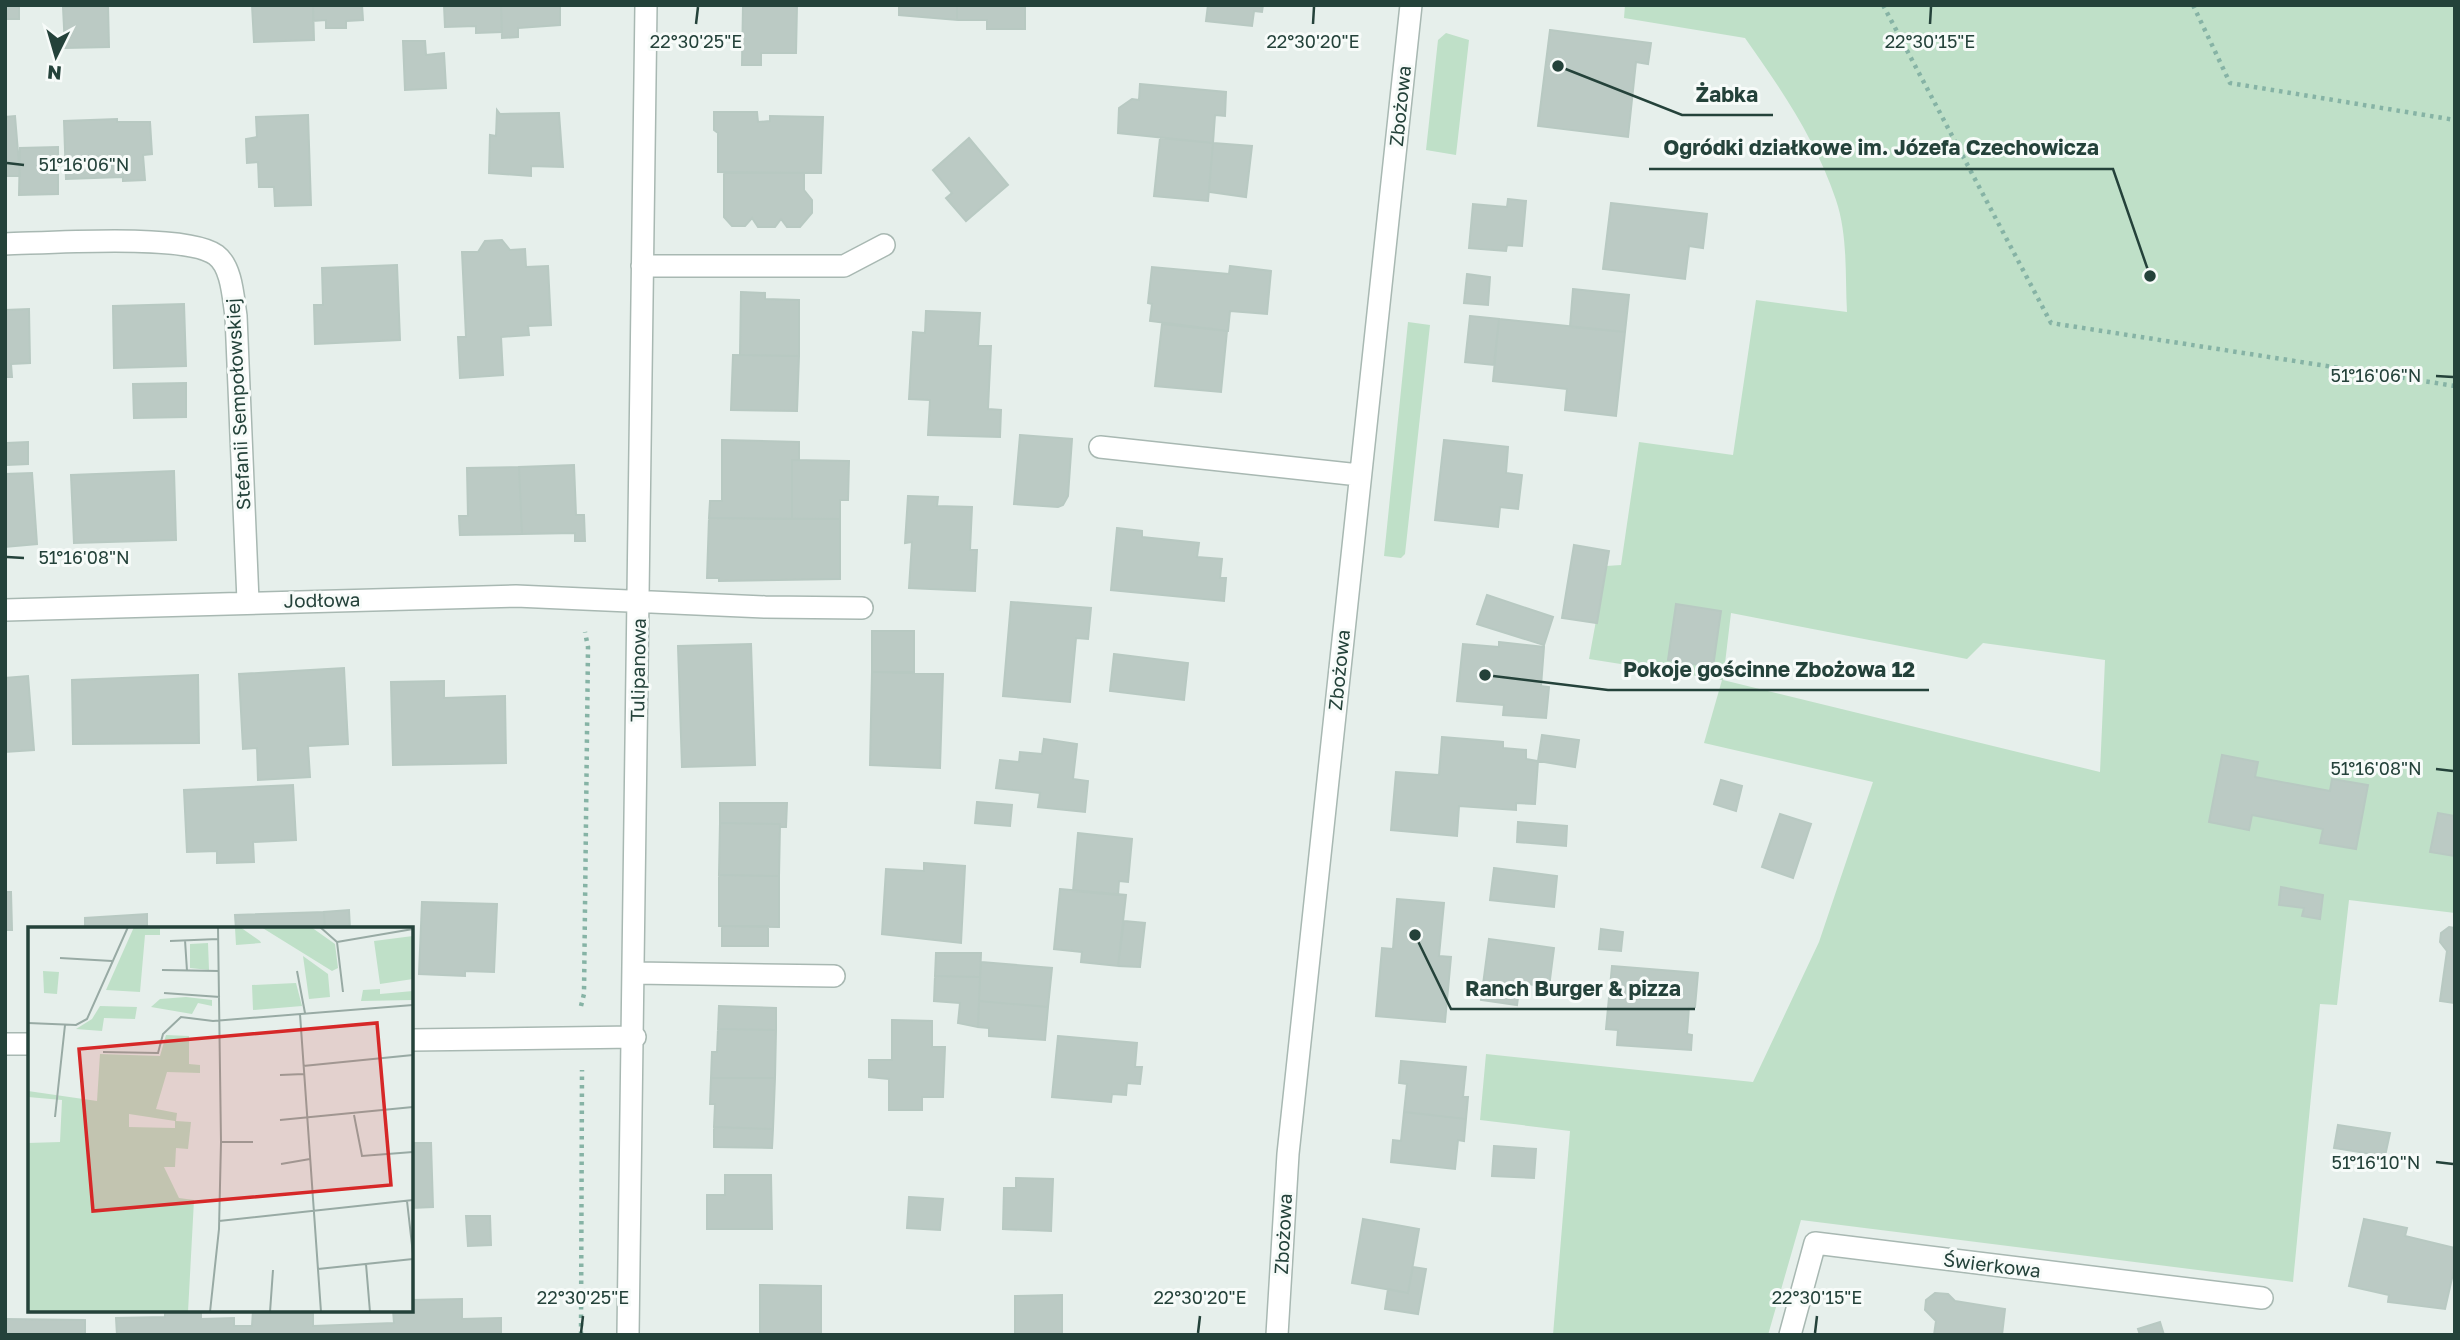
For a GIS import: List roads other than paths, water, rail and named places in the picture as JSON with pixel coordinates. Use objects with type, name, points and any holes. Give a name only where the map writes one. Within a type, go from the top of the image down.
[{"type":"street","name":"Tulipanowa","points":[[628,1335],[635,1037],[646,5]]},
{"type":"street","name":"Zbożowa","points":[[1277,1335],[1289,1141],[1411,5]]},
{"type":"street","name":"Stefanii Sempołowskiej","points":[[5,244],[185,244],[216,255],[229,275],[236,316],[248,601]]},
{"type":"street","points":[[642,266],[844,266],[884,245]]},
{"type":"street","points":[[1100,447],[1359,475]]},
{"type":"street","name":"Jodłowa","points":[[5,610],[248,601],[516,596],[638,603],[862,608]]},
{"type":"street","points":[[635,973],[834,976]]},
{"type":"street","points":[[413,1040],[635,1037]]},
{"type":"street","points":[[5,1044],[28,1044]]},
{"type":"street","name":"Świerkowa","points":[[1790,1335],[1815,1243],[2262,1298]]},
{"type":"place","name":"Żabka","points":[[1558,66]]},
{"type":"place","name":"Ogródki działkowe im. Józefa Czechowicza","points":[[2150,276]]},
{"type":"place","name":"Pokoje gościnne Zbożowa 12","points":[[1485,675]]},
{"type":"place","name":"Ranch Burger & pizza","points":[[1415,935]]}]
